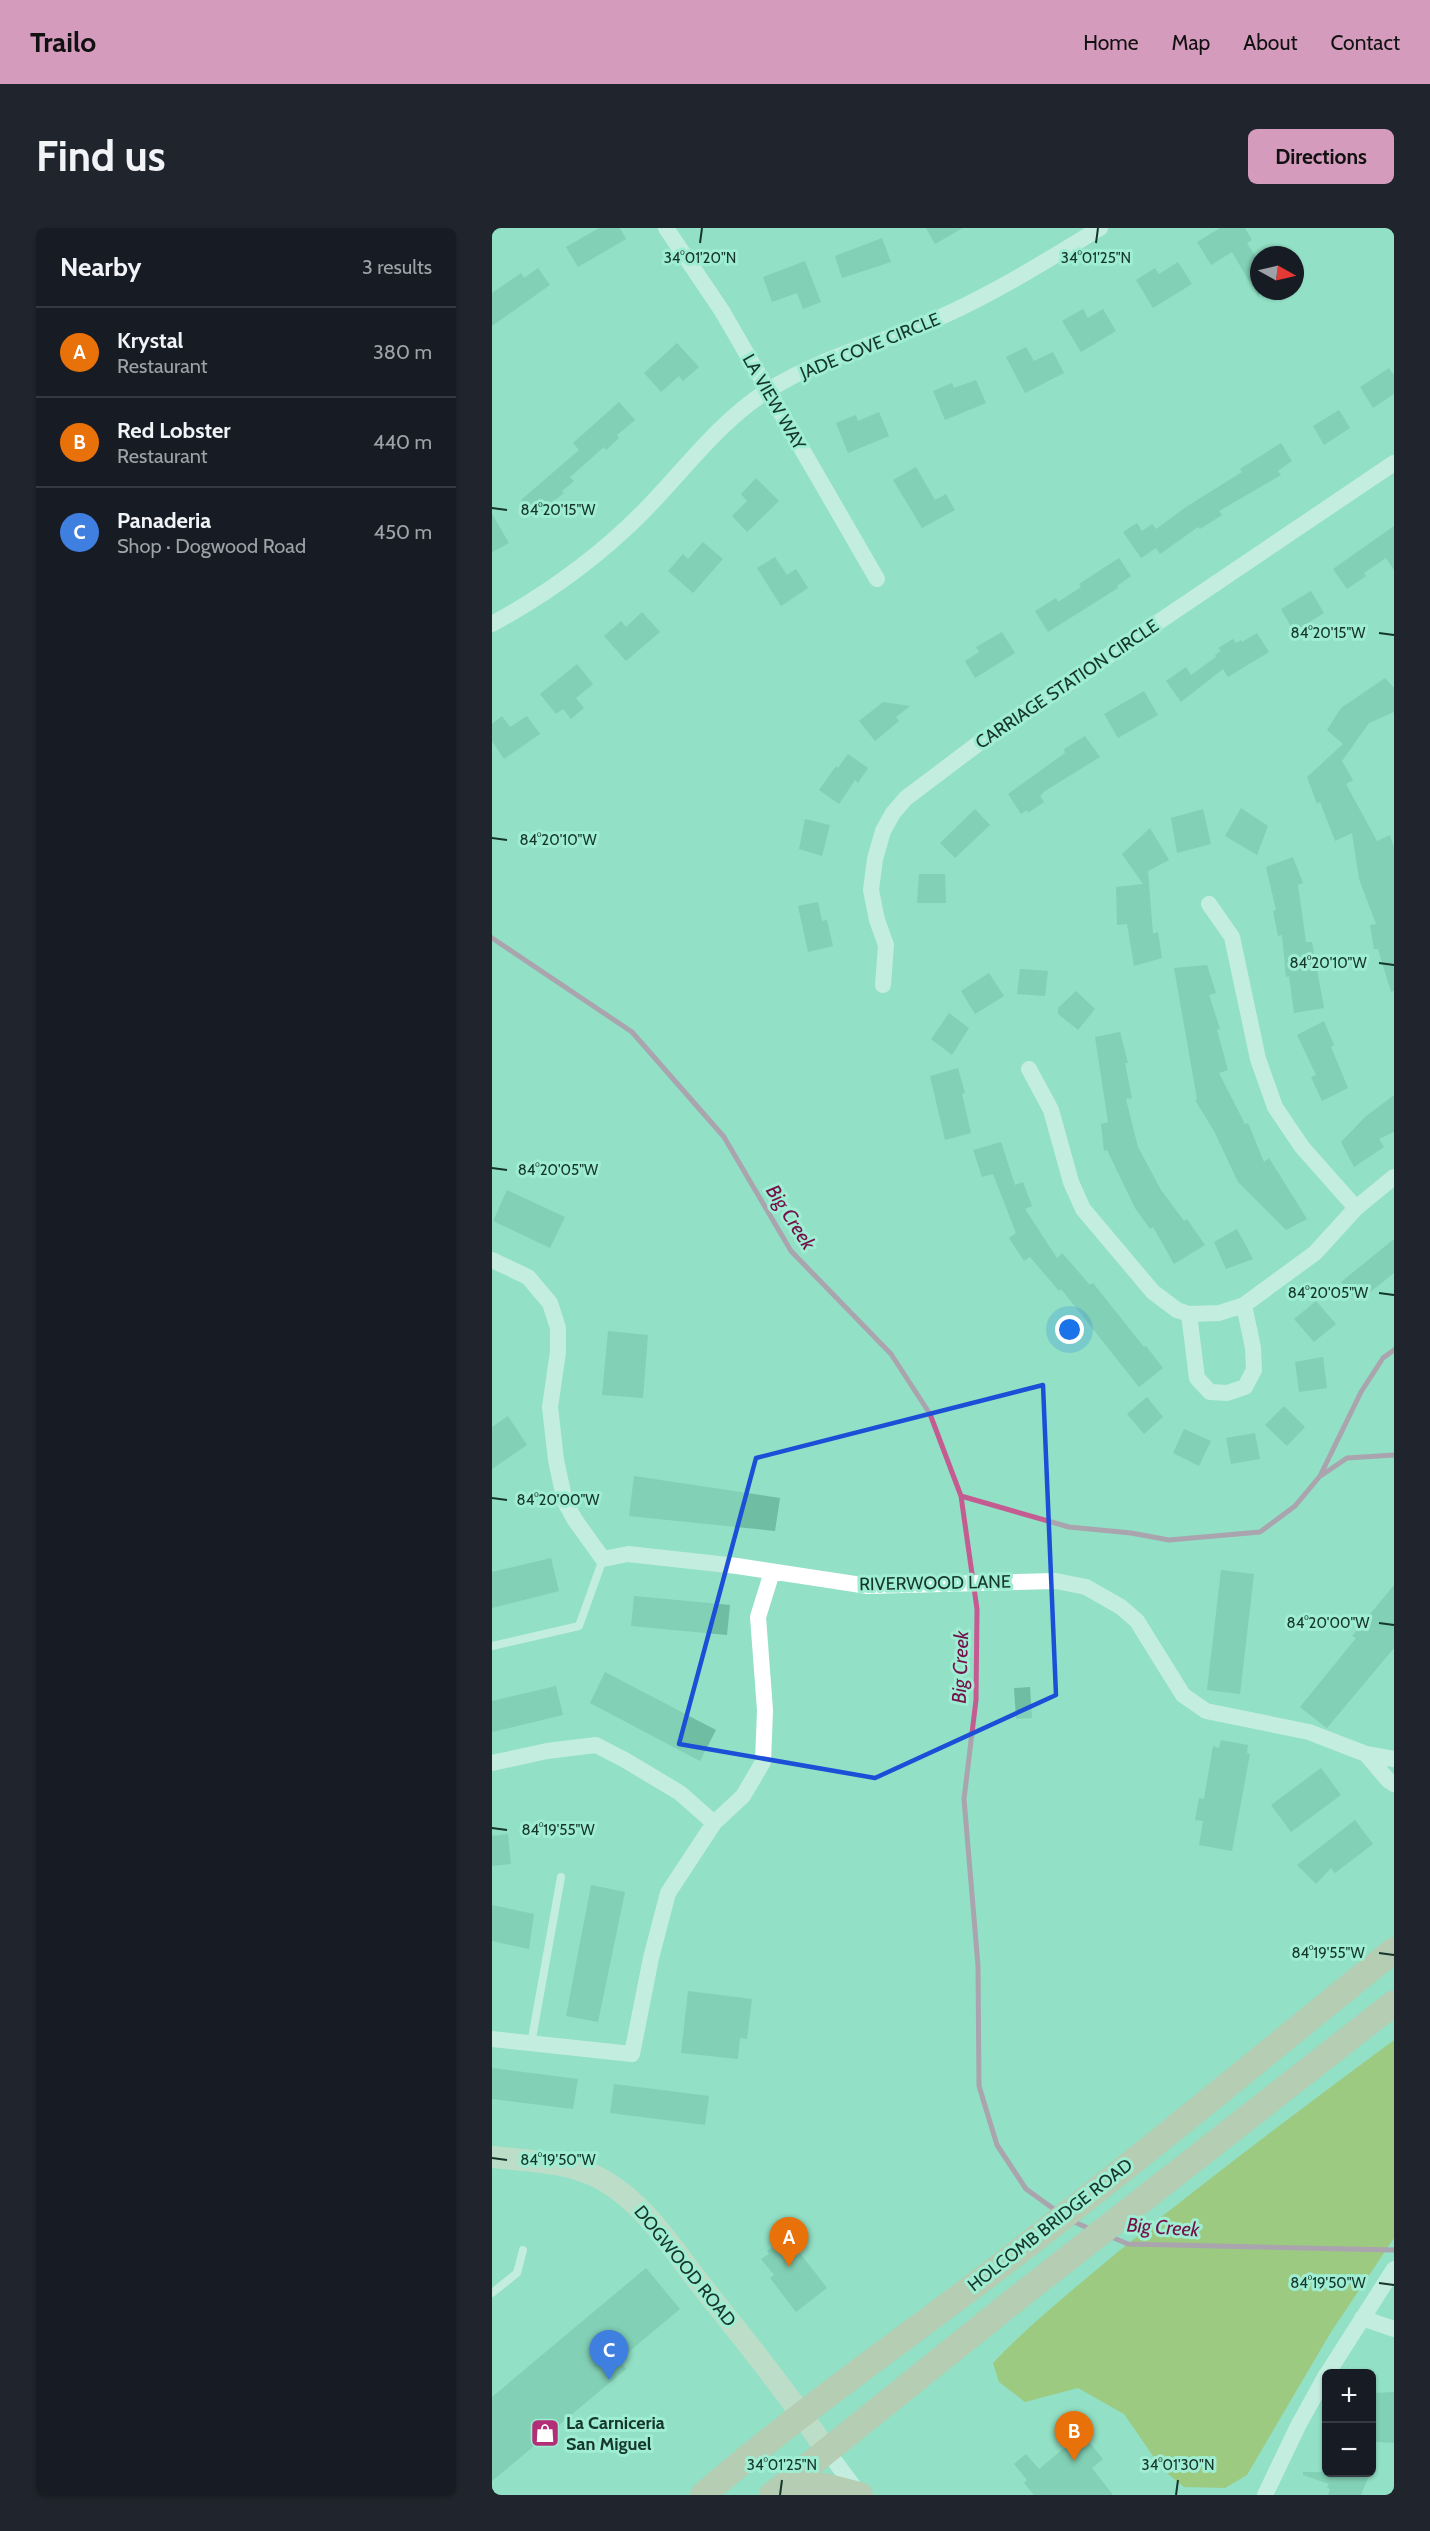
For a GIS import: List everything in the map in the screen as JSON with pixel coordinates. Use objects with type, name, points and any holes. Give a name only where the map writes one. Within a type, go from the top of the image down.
[{"type":"main road","name":"HOLCOMB BRIDGE ROAD","points":[[703,2495],[802,2415],[983,2278],[1162,2137],[1394,1950]]},
{"type":"main road","name":"HOLCOMB BRIDGE ROAD","points":[[779,2490],[1016,2299],[1394,2003]]},
{"type":"main road","points":[[779,2490],[825,2486],[860,2495]]},
{"type":"street","name":"LA VIEW WAY","points":[[666,228],[722,311],[877,579]]},
{"type":"street","name":"JADE COVE CIRCLE","points":[[492,624],[532,602],[589,561],[641,514],[713,434],[768,391],[817,364],[934,320],[1001,288],[1100,228]]},
{"type":"street","name":"CARRIAGE STATION CIRCLE","points":[[883,985],[886,945],[877,920],[872,890],[875,859],[883,831],[893,813],[906,798],[980,743],[1394,463]]},
{"type":"street","points":[[1209,904],[1232,937],[1257,1059],[1275,1107],[1302,1147],[1356,1208]]},
{"type":"street","points":[[1029,1069],[1051,1110],[1071,1182],[1083,1209],[1153,1292],[1177,1310],[1189,1314],[1219,1313],[1244,1305],[1315,1253],[1356,1208],[1394,1177]]},
{"type":"street","points":[[492,1260],[528,1277],[550,1303],[558,1328],[558,1352],[549,1407],[556,1460],[566,1502],[575,1520],[603,1559]]},
{"type":"street","points":[[1189,1314],[1197,1378],[1210,1392],[1227,1393],[1245,1387],[1254,1370],[1253,1348],[1244,1305]]},
{"type":"street","name":"RIVERWOOD LANE","points":[[603,1559],[628,1554],[868,1586],[1056,1581],[1086,1587],[1121,1607],[1137,1621],[1184,1695],[1206,1711],[1309,1732],[1366,1754],[1394,1759]]},
{"type":"street","points":[[492,2039],[632,2054],[651,1958],[668,1893],[714,1823],[743,1796],[763,1762],[765,1710],[759,1617],[772,1572]]},
{"type":"street","points":[[492,1763],[547,1751],[596,1745],[680,1793],[714,1823]]},
{"type":"street","name":"RIVERWOOD LANE","points":[[1366,1754],[1394,1784]]},
{"type":"street","name":"DOGWOOD ROAD","points":[[492,2157],[580,2170],[601,2179],[621,2192],[654,2225],[802,2415],[828,2452]]},
{"type":"street","points":[[1330,2369],[1394,2269]]},
{"type":"street","points":[[1362,2318],[1394,2329]]},
{"type":"street","points":[[1266,2495],[1298,2426],[1322,2383]]},
{"type":"street","points":[[828,2452],[860,2495]]},
{"type":"lane","points":[[492,1646],[579,1626],[603,1559]]},
{"type":"lane","points":[[531,2044],[561,1877]]},
{"type":"lane","points":[[492,2293],[516,2273],[524,2250]]},
{"type":"highlighted area","points":[[1043,1385],[1056,1695],[875,1778],[679,1744],[756,1458]]},
{"type":"shaded area","points":[[1394,2040],[1394,2238],[1331,2332],[1247,2475],[1225,2488],[1184,2487],[1162,2469],[1124,2414],[1078,2388],[1025,2402],[999,2382],[993,2363],[1054,2305],[1187,2197]]},
{"type":"building","points":[[599,228],[620,228],[626,239],[578,267],[566,247]]},
{"type":"building","points":[[926,228],[963,228],[935,244]]},
{"type":"building","points":[[1220,228],[1245,228],[1252,240],[1247,243],[1250,248],[1250,283],[1232,252],[1211,265],[1197,242]]},
{"type":"building","points":[[882,238],[891,262],[842,278],[835,256]]},
{"type":"building","points":[[805,261],[821,302],[803,309],[797,293],[772,302],[763,277]]},
{"type":"building","points":[[1178,262],[1192,284],[1153,308],[1136,280],[1155,268],[1159,274]]},
{"type":"building","points":[[538,268],[550,285],[492,326],[492,293],[521,273],[524,278]]},
{"type":"building","points":[[1083,309],[1088,318],[1103,309],[1116,331],[1081,352],[1062,321]]},
{"type":"building","points":[[677,343],[699,367],[683,381],[679,376],[661,392],[644,373]]},
{"type":"building","points":[[1026,347],[1034,361],[1053,352],[1064,373],[1025,393],[1006,357]]},
{"type":"building","points":[[1389,368],[1394,375],[1394,394],[1373,408],[1360,387]]},
{"type":"building","points":[[976,380],[986,403],[945,420],[933,391],[952,383],[954,388]]},
{"type":"building","points":[[619,402],[635,420],[617,435],[619,438],[606,450],[604,447],[570,477],[574,481],[562,491],[564,493],[534,516],[521,500],[579,450],[573,443]]},
{"type":"building","points":[[1339,410],[1350,428],[1324,445],[1313,426]]},
{"type":"building","points":[[879,412],[889,436],[848,453],[836,423],[856,415],[858,421]]},
{"type":"building","points":[[1281,443],[1292,461],[1278,471],[1281,475],[1219,511],[1222,515],[1200,529],[1198,527],[1160,554],[1156,548],[1141,558],[1123,532],[1137,523],[1142,531],[1152,524],[1156,529],[1242,472],[1240,469]]},
{"type":"building","points":[[916,467],[935,500],[946,494],[955,510],[922,528],[893,480]]},
{"type":"building","points":[[756,478],[779,501],[747,532],[732,516],[747,501],[741,494]]},
{"type":"building","points":[[492,514],[509,543],[492,552]]},
{"type":"building","points":[[1394,526],[1394,570],[1386,558],[1364,573],[1366,576],[1347,589],[1333,569]]},
{"type":"building","points":[[703,542],[723,559],[693,593],[668,571],[683,554],[688,559]]},
{"type":"building","points":[[775,557],[787,575],[796,569],[808,588],[781,606],[757,568]]},
{"type":"building","points":[[1119,558],[1131,576],[1117,586],[1118,588],[1048,632],[1035,611],[1056,598],[1058,602],[1081,587],[1079,584]]},
{"type":"building","points":[[1311,591],[1324,613],[1294,632],[1281,609]]},
{"type":"building","points":[[642,612],[660,632],[626,661],[604,636],[621,621],[626,627]]},
{"type":"building","points":[[1002,632],[1015,653],[975,678],[965,661],[979,652],[976,647]]},
{"type":"building","points":[[1257,633],[1269,652],[1228,677],[1223,669],[1181,702],[1166,681],[1186,667],[1191,675],[1216,657],[1215,655],[1221,651],[1218,648],[1233,639],[1236,643],[1241,640],[1242,642]]},
{"type":"building","points":[[577,664],[593,684],[576,698],[584,708],[571,719],[563,709],[556,714],[540,694]]},
{"type":"building","points":[[1385,678],[1394,688],[1394,712],[1369,723],[1342,761],[1353,780],[1346,784],[1377,841],[1390,835],[1394,848],[1394,991],[1391,992],[1378,949],[1374,949],[1370,925],[1376,924],[1359,879],[1352,833],[1335,841],[1320,802],[1317,804],[1307,777],[1343,744],[1327,730],[1341,708]]},
{"type":"building","points":[[1144,691],[1158,715],[1118,738],[1104,714]]},
{"type":"building","points":[[883,702],[910,706],[896,717],[899,721],[875,741],[859,721]]},
{"type":"building","points":[[502,716],[510,727],[527,716],[540,734],[504,759],[492,741],[492,724]]},
{"type":"building","points":[[1085,736],[1100,757],[1045,791],[1040,796],[1044,802],[1028,813],[1027,810],[1021,814],[1008,794],[1065,753],[1064,749]]},
{"type":"building","points":[[848,754],[868,768],[858,783],[855,780],[839,804],[819,790],[836,766],[838,768]]},
{"type":"building","points":[[1241,808],[1268,826],[1257,855],[1225,836]]},
{"type":"building","points":[[975,809],[990,825],[955,858],[940,843]]},
{"type":"building","points":[[1203,809],[1211,844],[1177,853],[1171,818]]},
{"type":"building","points":[[805,819],[830,825],[822,856],[799,849]]},
{"type":"building","points":[[1150,828],[1169,860],[1148,871],[1153,934],[1158,932],[1162,958],[1134,966],[1127,924],[1117,925],[1116,887],[1143,884],[1122,854]]},
{"type":"building","points":[[1293,857],[1303,883],[1298,885],[1306,942],[1312,942],[1324,1008],[1294,1013],[1289,976],[1286,977],[1282,935],[1278,936],[1273,911],[1276,910],[1266,867]]},
{"type":"building","points":[[919,874],[945,874],[946,903],[917,903]]},
{"type":"building","points":[[818,902],[822,921],[827,920],[833,946],[808,952],[798,906]]},
{"type":"building","points":[[1207,965],[1216,993],[1209,995],[1220,1029],[1217,1030],[1228,1070],[1219,1073],[1245,1124],[1248,1123],[1264,1162],[1269,1158],[1307,1219],[1286,1230],[1238,1182],[1214,1131],[1195,1100],[1197,1099],[1174,968]]},
{"type":"building","points":[[1020,969],[1048,971],[1045,996],[1017,994]]},
{"type":"building","points":[[989,973],[1004,996],[975,1014],[961,991]]},
{"type":"building","points":[[1076,991],[1095,1009],[1078,1030],[1058,1014],[1058,1008]]},
{"type":"building","points":[[949,1013],[969,1028],[952,1055],[931,1039]]},
{"type":"building","points":[[1324,1021],[1334,1045],[1331,1047],[1348,1088],[1322,1101],[1311,1077],[1316,1075],[1297,1035]]},
{"type":"building","points":[[1120,1032],[1128,1063],[1125,1063],[1132,1098],[1126,1099],[1138,1147],[1161,1190],[1184,1221],[1187,1219],[1205,1245],[1174,1264],[1153,1227],[1150,1229],[1135,1208],[1107,1150],[1104,1151],[1101,1124],[1108,1122],[1095,1037]]},
{"type":"building","points":[[958,1068],[965,1093],[962,1094],[971,1133],[945,1140],[930,1076]]},
{"type":"building","points":[[1394,1095],[1394,1132],[1379,1139],[1384,1147],[1354,1167],[1341,1142],[1365,1117]]},
{"type":"building","points":[[1001,1142],[1015,1185],[1023,1182],[1032,1206],[1025,1209],[1057,1258],[1062,1253],[1090,1285],[1093,1283],[1163,1368],[1139,1387],[1061,1289],[1059,1291],[1030,1257],[1024,1261],[1009,1238],[1016,1233],[993,1174],[982,1177],[973,1150]]},
{"type":"building","points":[[507,1190],[565,1217],[550,1248],[493,1221]]},
{"type":"building","points":[[1237,1229],[1253,1259],[1226,1269],[1214,1242]]},
{"type":"building","points":[[1394,1239],[1394,1273],[1358,1302],[1341,1282]]},
{"type":"building","points":[[1316,1301],[1336,1324],[1314,1342],[1294,1319]]},
{"type":"building","points":[[608,1331],[648,1335],[643,1398],[602,1395]]},
{"type":"building","points":[[1323,1357],[1327,1388],[1299,1392],[1295,1362]]},
{"type":"building","points":[[1147,1397],[1163,1417],[1144,1434],[1127,1414]]},
{"type":"building","points":[[1284,1406],[1305,1427],[1287,1446],[1265,1425]]},
{"type":"building","points":[[508,1416],[527,1445],[492,1469],[492,1427]]},
{"type":"building","points":[[1184,1429],[1211,1441],[1199,1466],[1173,1453]]},
{"type":"building","points":[[1255,1433],[1260,1459],[1231,1464],[1226,1438]]},
{"type":"building","points":[[634,1476],[780,1498],[775,1531],[629,1516]]},
{"type":"building","points":[[551,1558],[559,1591],[492,1608],[492,1572]]},
{"type":"building","points":[[1221,1570],[1254,1574],[1240,1694],[1207,1690]]},
{"type":"building","points":[[1394,1585],[1394,1648],[1327,1728],[1300,1707],[1356,1638],[1352,1636]]},
{"type":"building","points":[[634,1596],[730,1605],[727,1635],[631,1626]]},
{"type":"building","points":[[605,1672],[716,1730],[700,1761],[590,1703]]},
{"type":"building","points":[[556,1686],[563,1715],[492,1732],[492,1701]]},
{"type":"building","points":[[1030,1687],[1032,1718],[1016,1719],[1014,1688]]},
{"type":"building","points":[[1221,1740],[1248,1745],[1247,1753],[1250,1754],[1232,1851],[1199,1845],[1203,1821],[1195,1820],[1199,1798],[1204,1799],[1213,1746],[1219,1748]]},
{"type":"building","points":[[1321,1768],[1341,1795],[1291,1832],[1271,1805]]},
{"type":"building","points":[[1355,1820],[1373,1844],[1335,1873],[1331,1868],[1316,1884],[1297,1865]]},
{"type":"building","points":[[508,1834],[511,1864],[492,1866],[492,1836]]},
{"type":"building","points":[[591,1885],[625,1892],[598,2022],[566,2016]]},
{"type":"building","points":[[492,1905],[534,1914],[529,1949],[492,1941]]},
{"type":"building","points":[[688,1991],[752,1999],[747,2039],[740,2038],[738,2059],[681,2053]]},
{"type":"building","points":[[492,2068],[578,2079],[573,2109],[492,2099]]},
{"type":"building","points":[[614,2084],[709,2096],[705,2125],[610,2113]]},
{"type":"building","points":[[784,2238],[797,2256],[800,2253],[827,2288],[796,2312],[770,2278],[774,2275],[761,2259],[769,2254],[767,2251]]},
{"type":"building","points":[[646,2268],[680,2309],[619,2360],[626,2369],[492,2481],[492,2397]]},
{"type":"building","points":[[1394,2392],[1394,2443],[1376,2442],[1376,2393]]},
{"type":"building","points":[[1082,2433],[1103,2459],[1092,2468],[1113,2495],[1034,2495],[1024,2483],[1027,2480],[1014,2464],[1026,2454],[1039,2469]]},
{"type":"building","points":[[1303,2472],[1322,2472],[1322,2477],[1368,2478],[1361,2495],[1328,2495],[1329,2484],[1303,2475]]},
{"type":"waterway","name":"Big Creek","points":[[492,938],[632,1032],[724,1137],[791,1251],[891,1354],[930,1414],[961,1496],[977,1609],[976,1700],[964,1799],[978,1966],[979,2086],[997,2145],[1026,2189],[1058,2212]]},
{"type":"waterway","points":[[961,1496],[1069,1527],[1131,1533],[1169,1540],[1260,1532],[1295,1506],[1320,1476],[1361,1392],[1383,1358],[1394,1350]]},
{"type":"waterway","points":[[1322,1475],[1347,1458],[1394,1455]]},
{"type":"waterway","name":"Big Creek","points":[[1070,2220],[1092,2230]]},
{"type":"waterway","name":"Big Creek","points":[[1109,2236],[1128,2244],[1394,2250]]},
{"type":"place","name":"Krystal","points":[[789,2267]]},
{"type":"place","name":"Panaderia","points":[[609,2380]]},
{"type":"place","name":"La Carniceria San Miguel","points":[[545,2433]]},
{"type":"place","name":"Red Lobster","points":[[1074,2461]]}]
